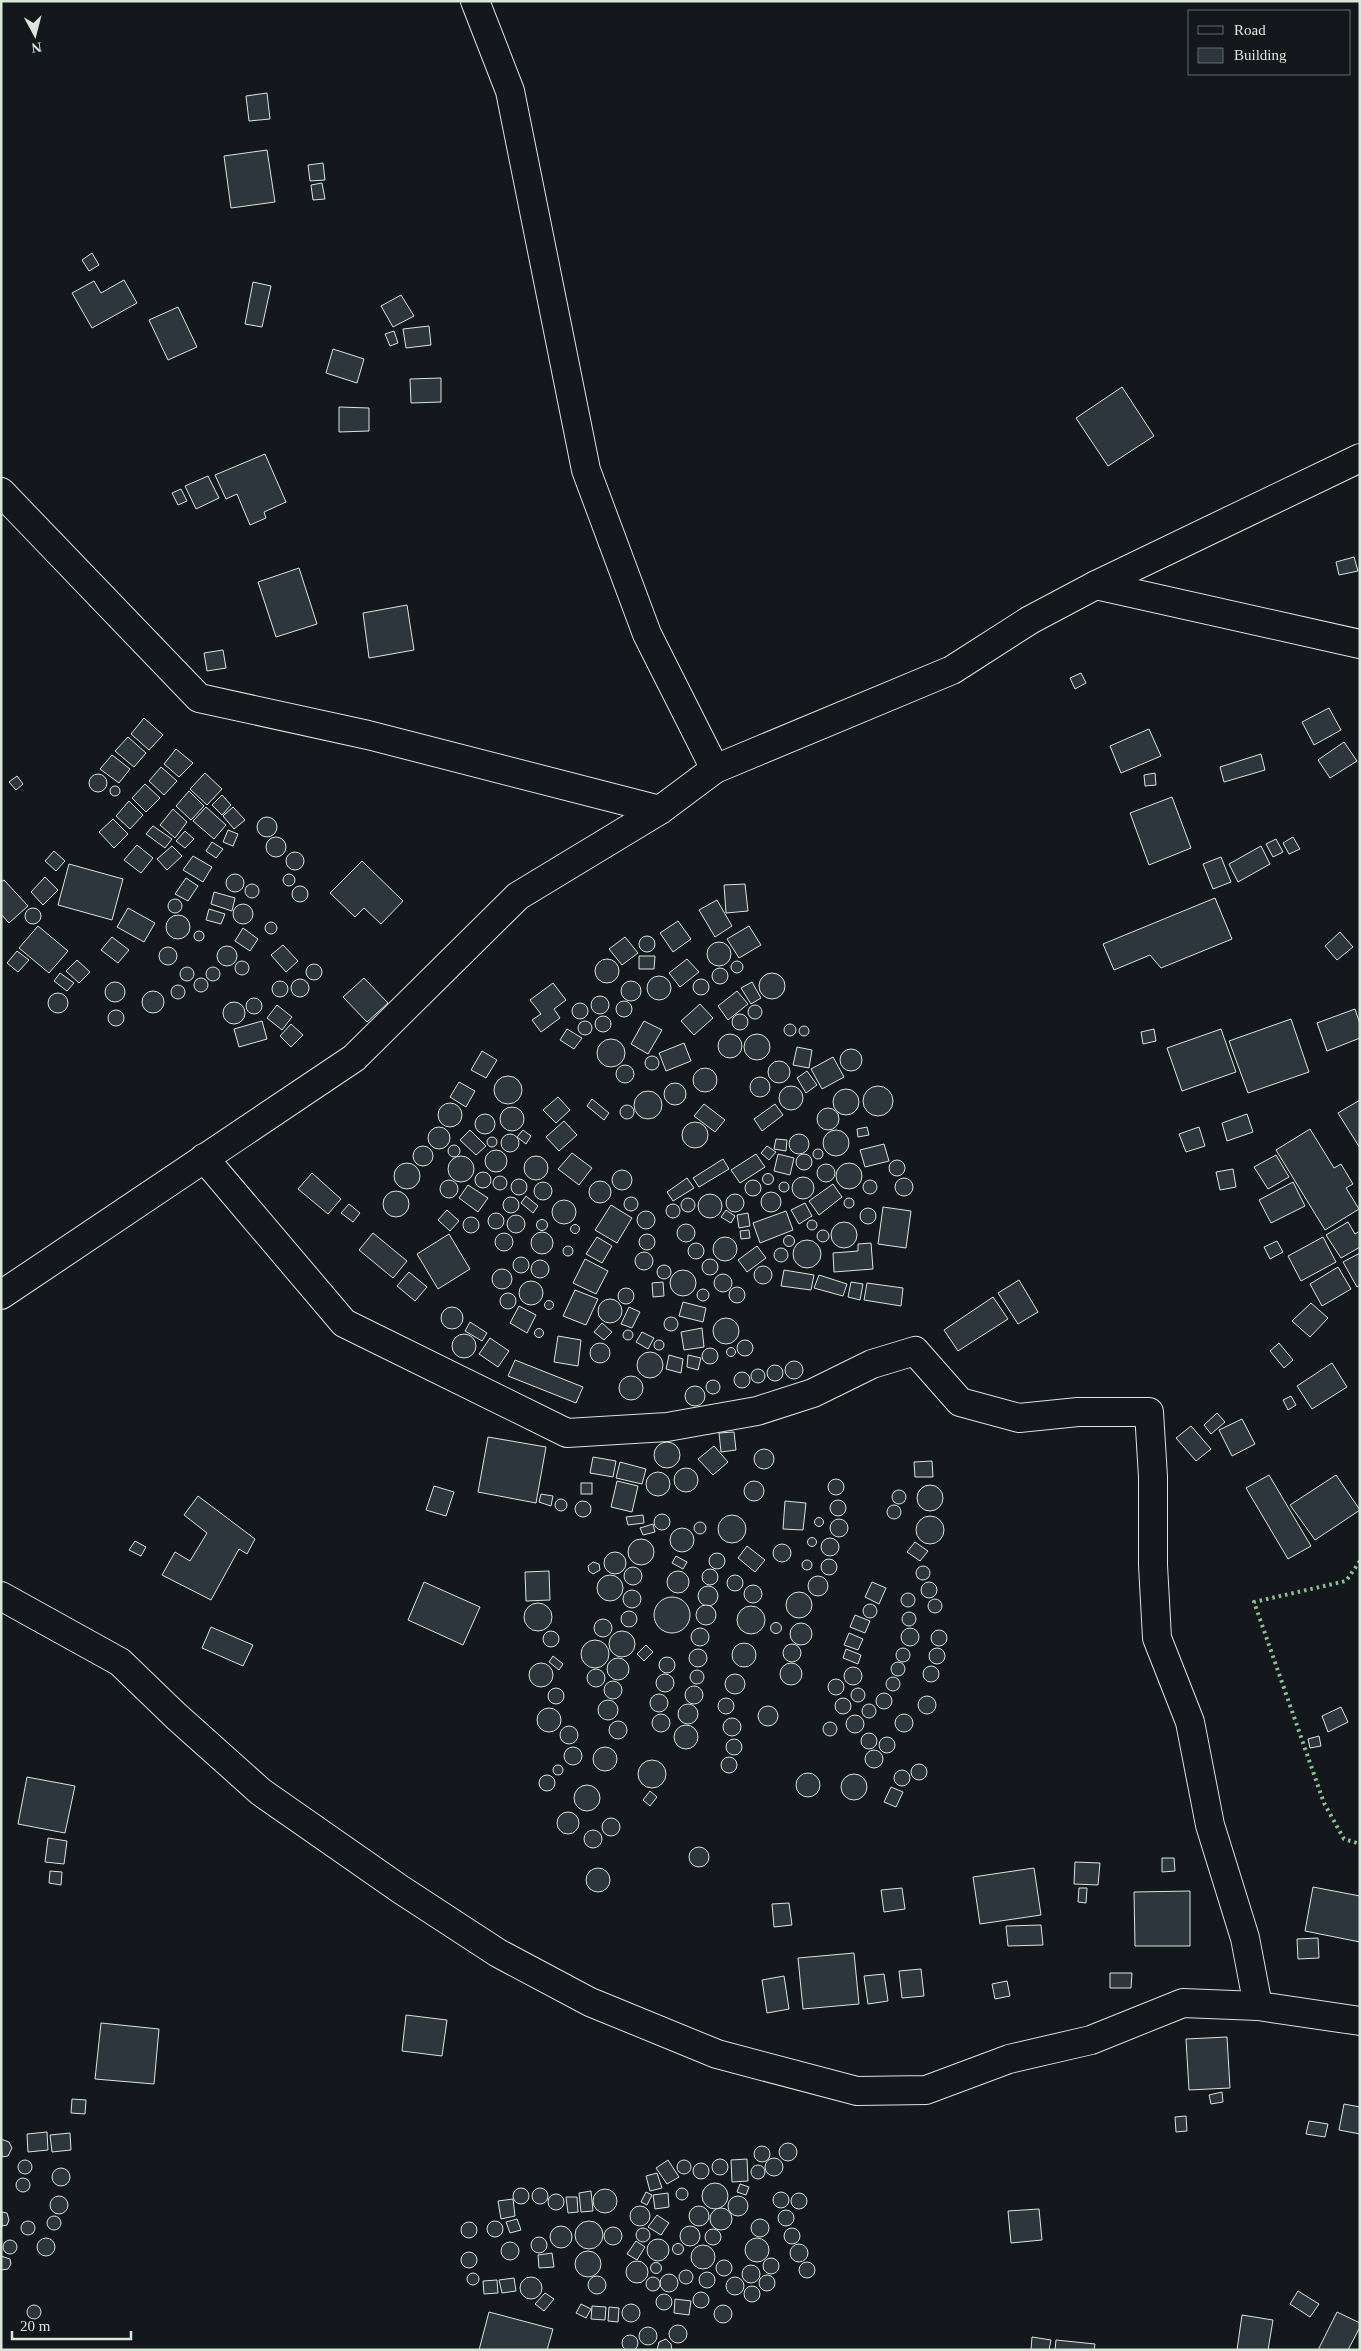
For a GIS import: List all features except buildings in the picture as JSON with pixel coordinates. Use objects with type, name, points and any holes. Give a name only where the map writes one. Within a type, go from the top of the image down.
[{"type":"street","points":[[475,1],[510,91],[586,470],[647,634],[715,768]]},
{"type":"street","points":[[1,1295],[354,1058],[518,896],[660,810],[715,768],[952,670],[1030,620],[1360,458]]},
{"type":"street","points":[[1,492],[200,698],[368,735],[660,810]]},
{"type":"street","points":[[1096,586],[1360,644]]},
{"type":"street","points":[[204,1158],[344,1323],[567,1433],[667,1427],[757,1412],[813,1393],[872,1364],[914,1351],[960,1402],[1019,1418],[1078,1412],[1149,1412],[1153,1477],[1153,1565],[1157,1638],[1190,1722],[1210,1825],[1245,1938],[1258,2006]]},
{"type":"street","points":[[1,1596],[120,1662],[176,1716],[261,1792],[400,1889],[498,1953],[590,2002],[717,2054],[857,2091],[926,2090],[1009,2059],[1091,2040],[1183,2003],[1258,2006],[1360,2021]]},
{"type":"hedge","points":[[1360,1561],[1346,1581],[1254,1602],[1324,1803],[1344,1839],[1360,1844]]}]
